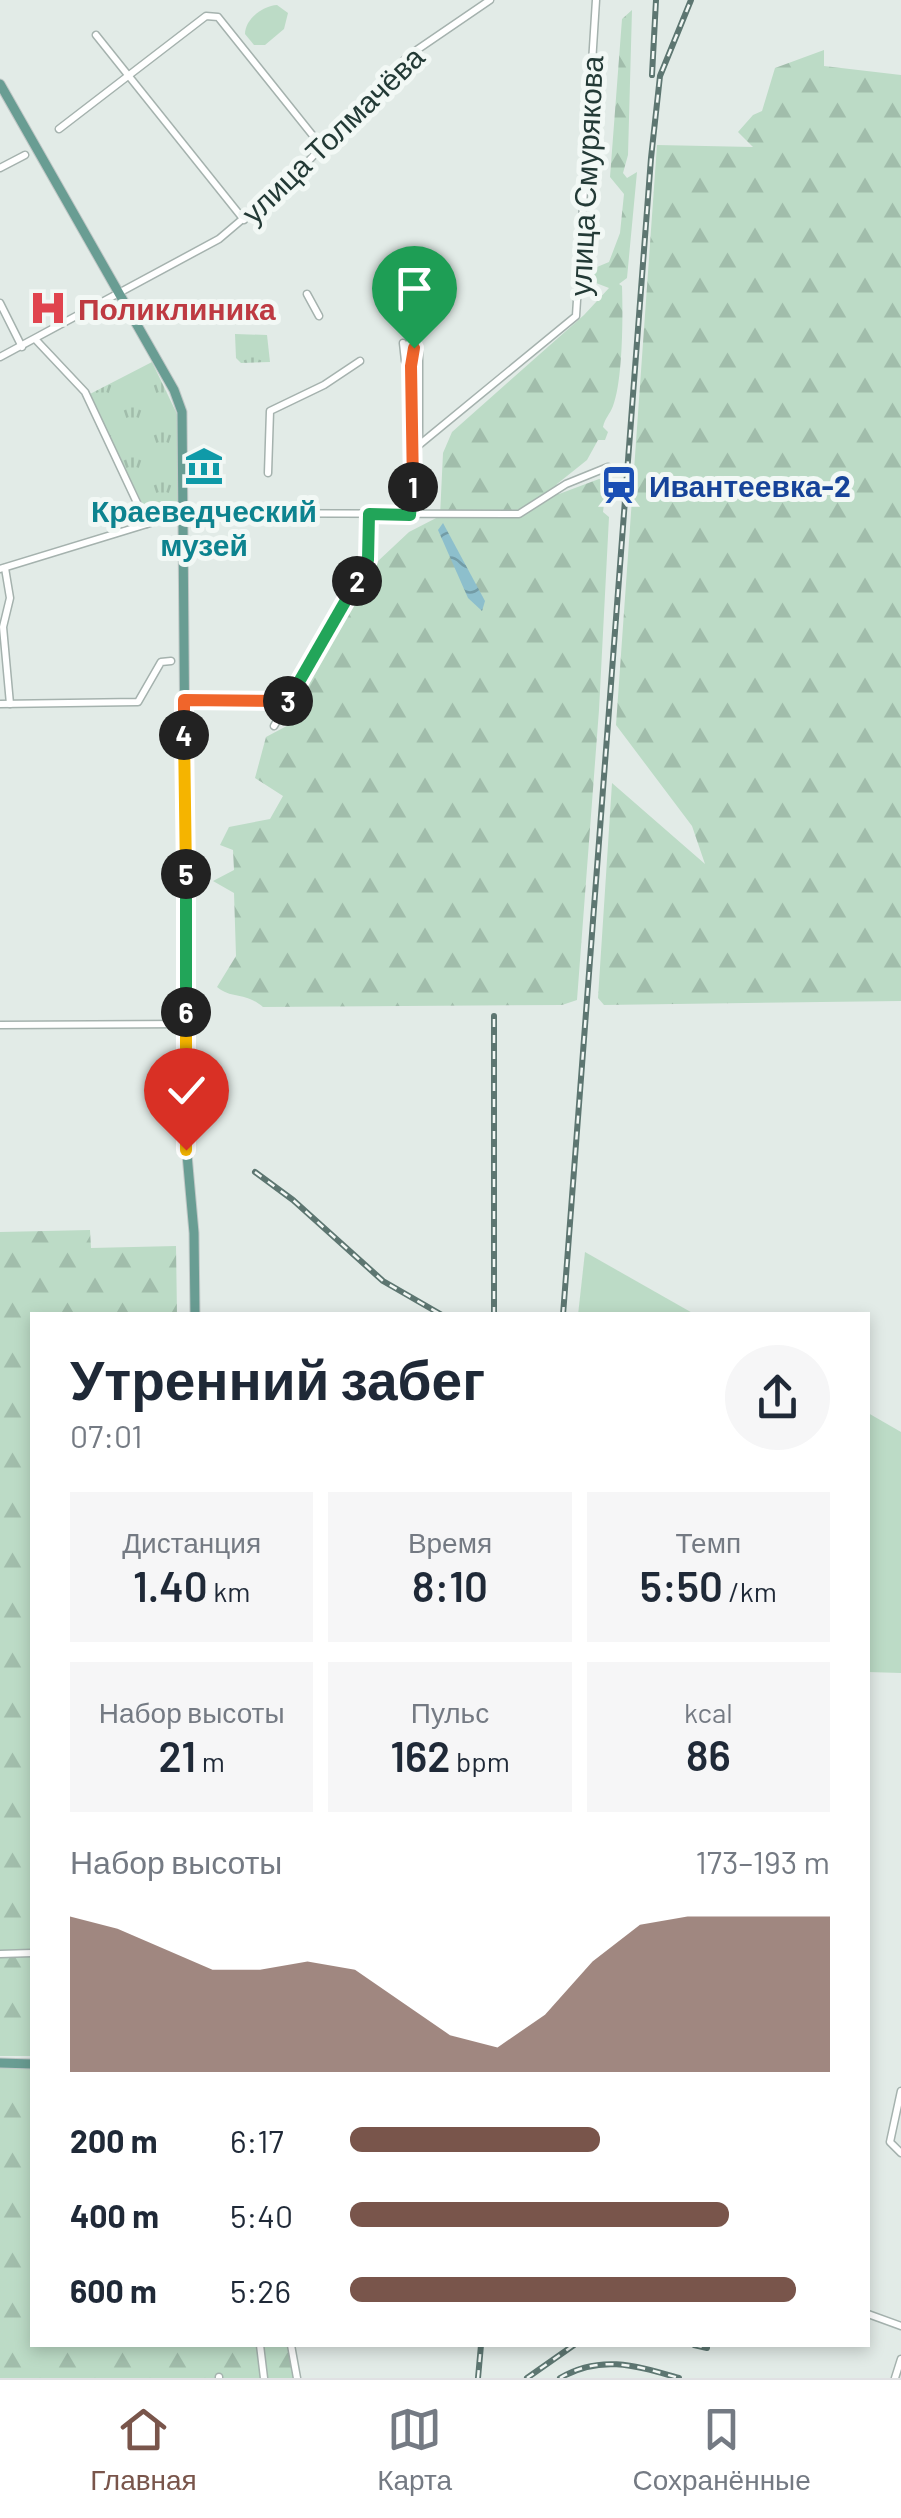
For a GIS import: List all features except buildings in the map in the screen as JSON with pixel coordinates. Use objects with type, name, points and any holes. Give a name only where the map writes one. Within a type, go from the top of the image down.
[{"type":"main road","points":[[0,84],[179,401],[183,432],[185,1145],[194,1233],[195,1312]]},
{"type":"main road","points":[[0,2063],[30,2064]]},
{"type":"street","name":"улица Толмачёва","points":[[0,357],[203,249],[244,220],[322,148],[408,56],[490,0]]},
{"type":"street","name":"улица Смурякова","points":[[416,448],[576,316],[596,0]]},
{"type":"street","points":[[59,129],[206,16],[218,17],[322,148]]},
{"type":"street","points":[[96,35],[244,220]]},
{"type":"street","points":[[0,168],[25,155]]},
{"type":"street","points":[[307,294],[319,316]]},
{"type":"street","points":[[0,303],[22,347]]},
{"type":"street","points":[[36,340],[85,392],[147,524]]},
{"type":"street","points":[[403,343],[411,368]]},
{"type":"street","points":[[410,515],[416,448],[416,350],[411,368],[416,448]]},
{"type":"street","points":[[268,472],[270,411],[360,361]]},
{"type":"street","points":[[10,704],[3,627],[10,598],[2,569],[183,513],[520,514],[566,484],[608,467]]},
{"type":"street","points":[[274,726],[368,560],[369,514]]},
{"type":"street","points":[[0,704],[138,702],[161,662],[171,662]]},
{"type":"street","points":[[184,700],[289,701]]},
{"type":"street","points":[[0,1025],[186,1024]]},
{"type":"street","points":[[0,1954],[30,1953]]},
{"type":"street","points":[[901,2091],[890,2142],[901,2153]]},
{"type":"street","points":[[870,2315],[901,2326]]},
{"type":"street","points":[[260,2347],[264,2378]]},
{"type":"street","points":[[291,2347],[297,2378]]},
{"type":"street","points":[[896,2378],[901,2360]]},
{"type":"green space","points":[[277,5],[288,13],[284,29],[265,45],[254,45],[245,34],[248,23],[261,11]]},
{"type":"green space","points":[[632,10],[628,155],[623,173],[627,178],[637,172],[627,278],[619,284],[619,380],[603,427],[608,432],[605,440],[598,440],[587,460],[557,484],[555,490],[559,494],[599,479],[607,480],[603,512],[609,517],[599,710],[577,1000],[562,1005],[263,1007],[217,987],[236,956],[234,893],[213,881],[234,870],[233,850],[220,845],[229,827],[270,819],[283,796],[255,778],[266,737],[298,720],[308,699],[300,687],[377,562],[409,532],[440,516],[443,453],[452,432],[609,288],[596,283],[585,272],[609,262],[620,233],[624,194],[610,177],[622,19]]},
{"type":"green space","points":[[824,50],[824,66],[901,75],[901,1001],[604,1005],[598,998],[612,783],[705,864],[692,826],[616,725],[657,145],[753,147],[738,132],[762,111],[775,68]]},
{"type":"green space","points":[[235,334],[267,335],[270,362],[241,363],[236,358]]},
{"type":"green space","points":[[152,362],[177,414],[179,501],[146,511],[88,395]]},
{"type":"green space","points":[[90,1230],[91,1248],[176,1246],[177,1312],[30,1312],[30,2037],[0,2037],[0,1232]]},
{"type":"green space","points":[[585,1252],[691,1312],[578,1312]]},
{"type":"green space","points":[[870,1414],[901,1432],[901,1673],[870,1672]]},
{"type":"green space","points":[[0,2037],[30,2037],[30,2056],[0,2056]]},
{"type":"green space","points":[[0,2066],[30,2066],[30,2347],[291,2347],[299,2378],[0,2378]]},
{"type":"water","points":[[443,523],[485,601],[482,611],[468,598],[438,530]]},
{"type":"railway","points":[[652,75],[656,0]]},
{"type":"railway","points":[[563,1312],[651,158],[660,76],[691,0]]},
{"type":"railway","points":[[494,1016],[494,1312]]},
{"type":"railway","points":[[255,1172],[293,1200],[383,1281],[437,1312]]},
{"type":"railway","points":[[478,2378],[481,2347]]},
{"type":"railway","points":[[527,2378],[571,2347]]},
{"type":"railway","points":[[703,2347],[707,2348]]},
{"type":"railway","points":[[560,2378],[605,2364],[634,2366],[679,2378]]},
{"type":"place","name":"Поликлиника","points":[[48,308]]},
{"type":"place","name":"Краеведческий музей","points":[[204,466]]},
{"type":"place","name":"Ивантеевка-2","points":[[619,485]]},
{"type":"route","points":[[186,1150],[184,700],[289,701],[368,560],[369,514],[410,515],[414,348]]}]
